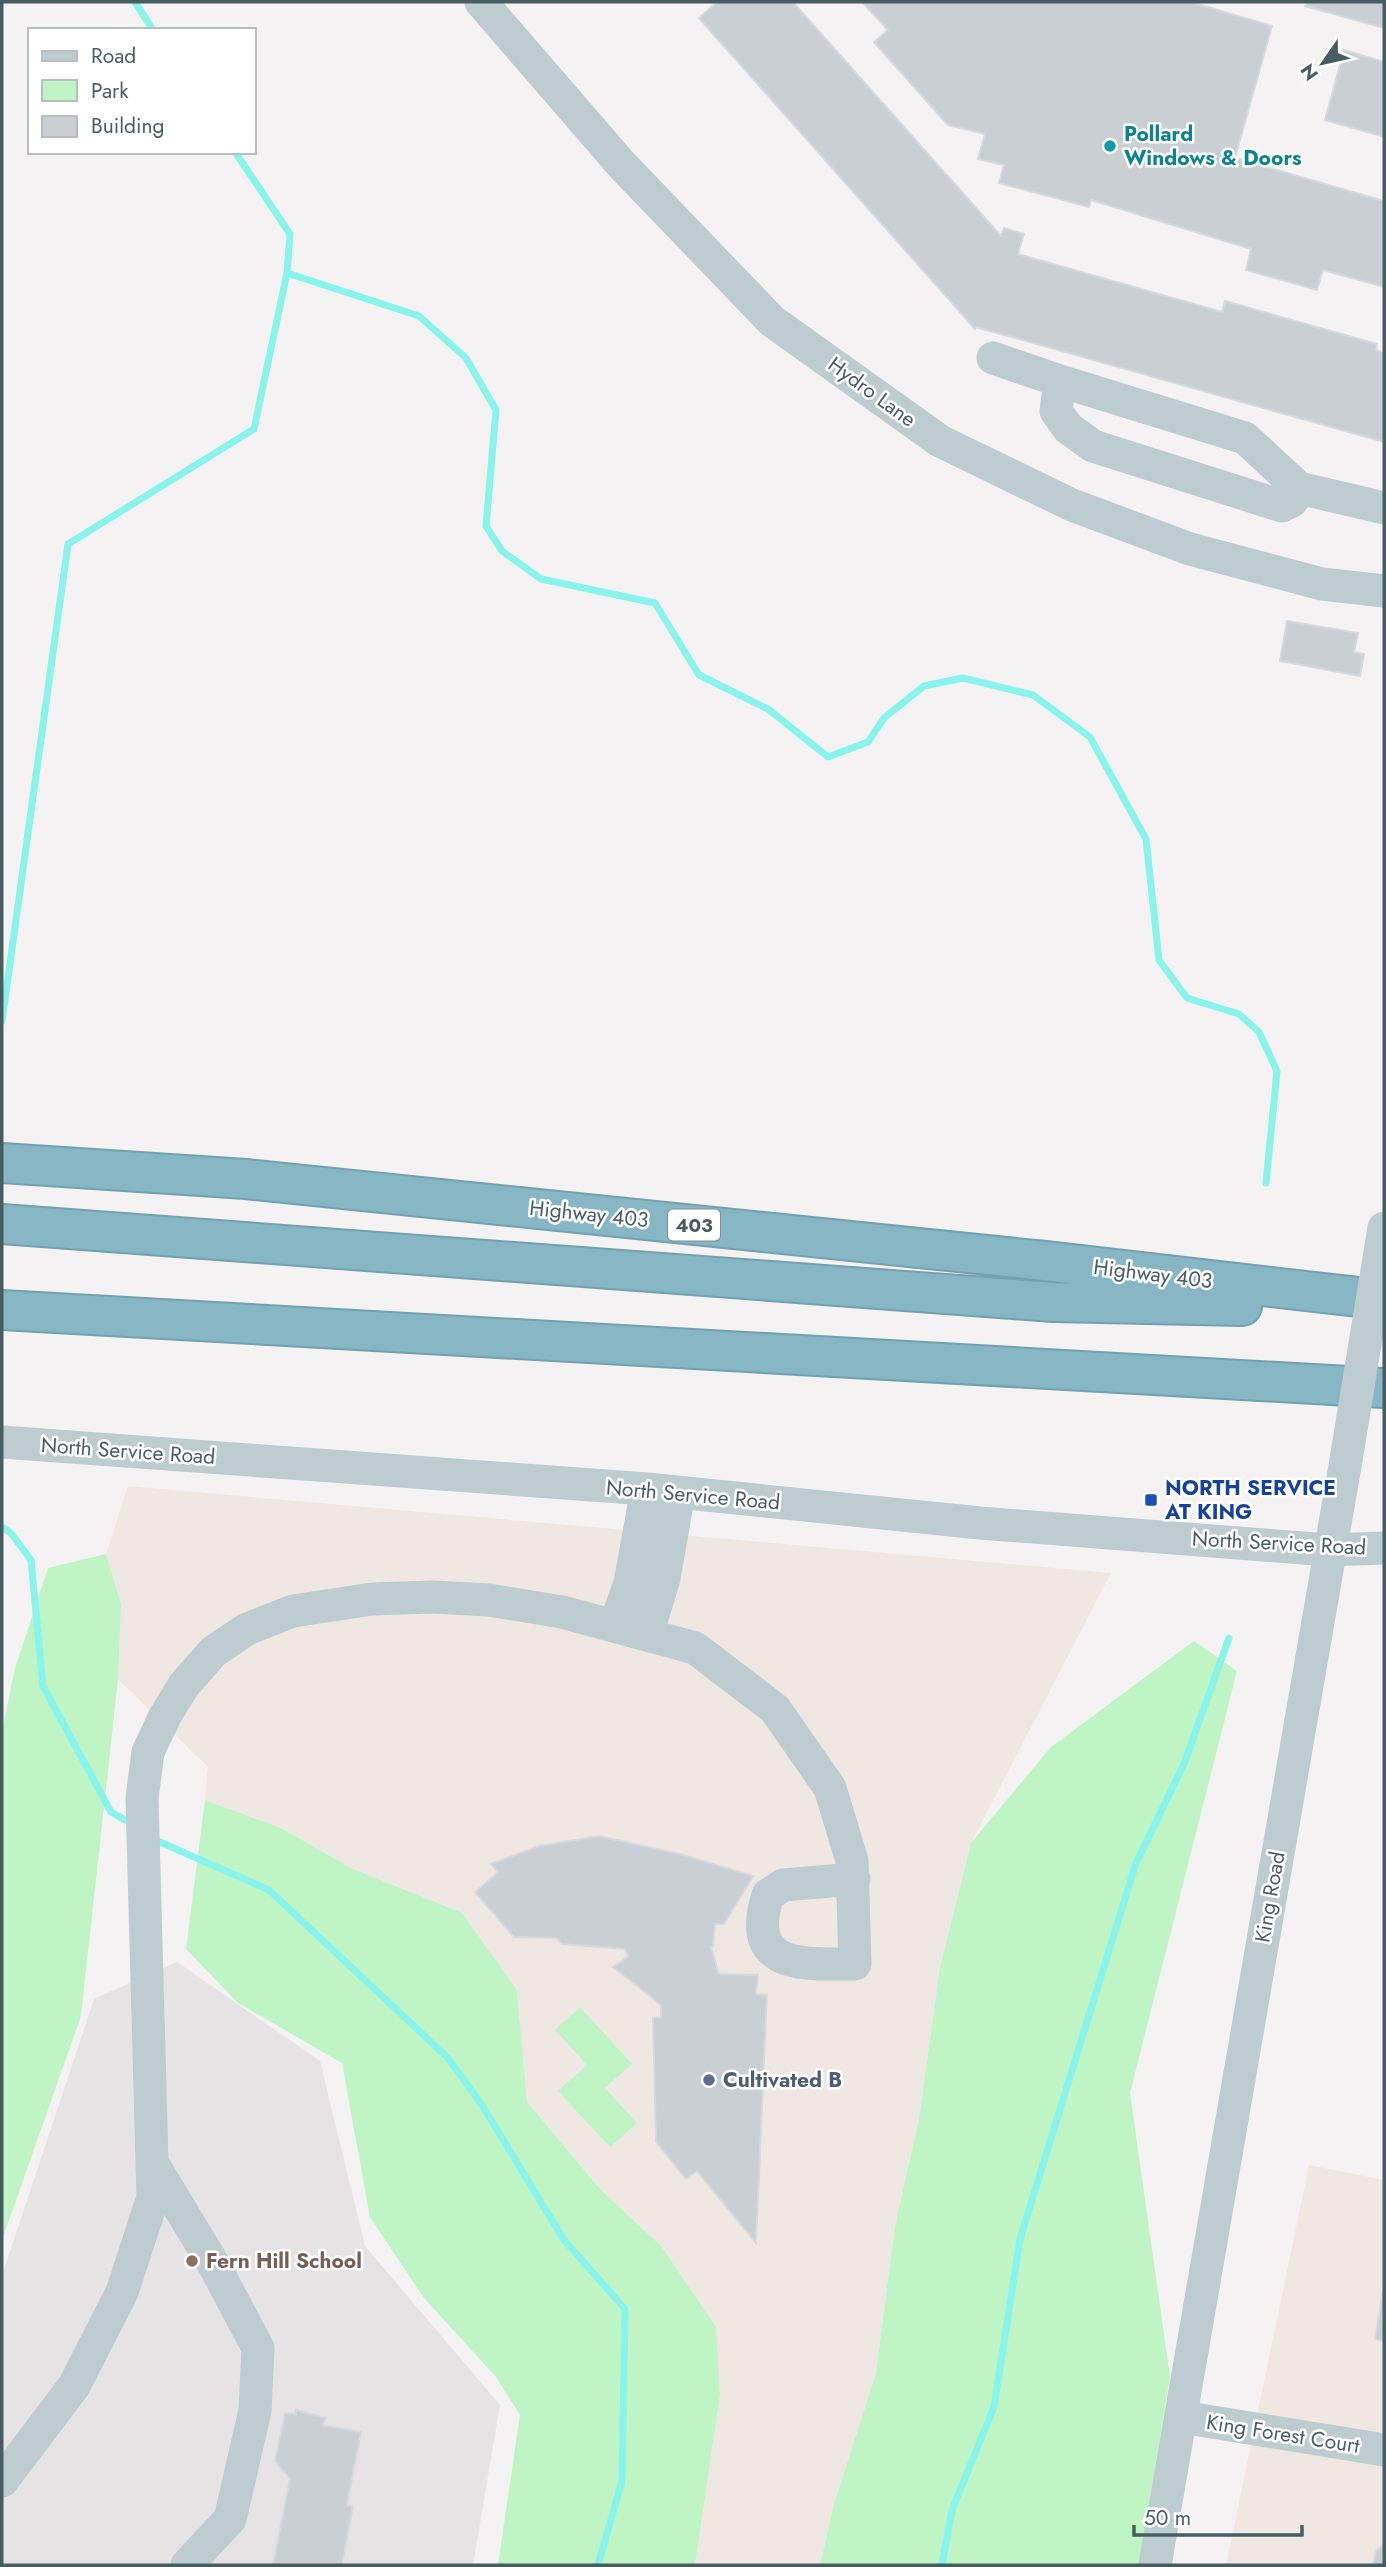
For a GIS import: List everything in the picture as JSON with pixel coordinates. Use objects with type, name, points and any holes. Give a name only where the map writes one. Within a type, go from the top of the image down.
[{"type":"highway","name":"Highway 403","points":[[2,1163],[246,1179],[1018,1258],[1384,1300]]},
{"type":"highway","points":[[2,1224],[1053,1302],[1384,1309]]},
{"type":"highway","points":[[2,1310],[1384,1388]]},
{"type":"street","name":"Hydro Lane","points":[[481,2],[622,165],[772,321],[940,441],[1072,505],[1190,550],[1322,584],[1384,592]]},
{"type":"street","points":[[993,358],[1245,439],[1299,488],[1384,508]]},
{"type":"street","points":[[1060,380],[1056,411],[1068,428],[1093,446],[1282,506],[1292,501],[1299,488]]},
{"type":"street","name":"King Road","points":[[1155,2565],[1384,1228]]},
{"type":"street","name":"North Service Road","points":[[2,1442],[647,1489],[980,1523],[1329,1550],[1384,1548]]},
{"type":"street","points":[[614,1626],[630,1583],[647,1489]]},
{"type":"street","points":[[647,1635],[664,1578],[680,1493]]},
{"type":"street","points":[[2,2481],[74,2386],[122,2292],[153,2197],[142,1798],[148,1752],[165,1716],[184,1685],[214,1652],[247,1629],[293,1611],[372,1599],[432,1597],[489,1600],[562,1612],[695,1648],[775,1709],[830,1788],[852,1861],[854,1879]]},
{"type":"street","points":[[152,2162],[215,2265],[258,2348],[256,2412],[230,2519],[187,2565]]},
{"type":"street","name":"King Forest Court","points":[[1182,2417],[1384,2450]]},
{"type":"shaded area","points":[[128,1486],[1111,1573],[971,1843],[940,1967],[919,2119],[895,2226],[876,2373],[834,2504],[820,2565],[695,2565],[720,2396],[661,2246],[602,2191],[527,2102],[517,1990],[353,1869],[281,1828],[205,1800],[208,1767],[118,1679],[121,1604],[106,1554]]},
{"type":"shaded area","name":"Fern Hill School","points":[[177,1962],[320,2061],[365,2246],[500,2405],[473,2565],[2,2565],[2,2275],[94,1999]]},
{"type":"shaded area","points":[[1309,2165],[1384,2180],[1384,2565],[1226,2565]]},
{"type":"green space","points":[[106,1554],[121,1604],[118,1679],[81,2016],[2,2240],[2,1731],[15,1668],[48,1568]]},
{"type":"green space","points":[[1194,1641],[1237,1671],[1130,2093],[1170,2377],[1139,2565],[820,2565],[834,2504],[876,2373],[895,2226],[919,2119],[940,1967],[971,1843],[1051,1747]]},
{"type":"green space","points":[[205,1800],[281,1828],[353,1869],[462,1913],[517,1990],[527,2102],[602,2191],[661,2246],[716,2327],[720,2396],[695,2565],[498,2565],[520,2415],[496,2377],[424,2298],[370,2217],[342,2063],[238,2003],[186,1949]]},
{"type":"green space","points":[[580,2007],[632,2064],[605,2088],[637,2123],[610,2147],[558,2091],[587,2065],[555,2030]]},
{"type":"building","points":[[717,2],[793,2],[1001,236],[1004,228],[1024,234],[1018,254],[1222,312],[1225,301],[1377,344],[1376,350],[1384,352],[1384,442],[976,327],[975,329],[699,18]]},
{"type":"building","name":"Pollard Windows & Doors","points":[[862,2],[1191,2],[1272,26],[1235,158],[1384,201],[1384,287],[1323,270],[1317,290],[1246,270],[1251,249],[1091,200],[1089,207],[999,183],[1004,165],[978,159],[985,134],[948,125],[874,42],[888,30]]},
{"type":"building","points":[[1307,2],[1384,2],[1384,28],[1305,6]]},
{"type":"building","name":"Pollard Windows & Doors","points":[[1344,50],[1384,62],[1384,137],[1325,120]]},
{"type":"building","points":[[1287,621],[1358,633],[1354,652],[1364,654],[1360,676],[1280,661]]},
{"type":"building","name":"Cultivated B","points":[[599,1836],[680,1854],[753,1876],[724,1924],[715,1924],[711,1947],[719,1974],[758,1975],[756,1994],[767,1995],[756,2243],[697,2171],[686,2179],[656,2142],[653,2018],[661,2017],[661,2005],[613,1967],[629,1956],[624,1949],[562,1944],[556,1938],[514,1937],[475,1892],[498,1872],[491,1864],[539,1846]]},
{"type":"building","points":[[1384,2284],[1384,2341],[1375,2339]]},
{"type":"building","points":[[296,2410],[326,2418],[322,2425],[361,2432],[347,2505],[353,2506],[342,2565],[273,2565],[290,2479],[275,2461],[285,2413],[296,2414]]},
{"type":"building","points":[[1384,2544],[1384,2565],[1373,2565],[1376,2551]]},
{"type":"waterway","points":[[135,2],[152,28]]},
{"type":"waterway","points":[[2,1021],[68,544],[254,429],[287,273],[290,234],[236,154]]},
{"type":"waterway","points":[[287,273],[419,316],[466,358],[496,410],[486,526],[502,551],[541,579],[655,603],[699,675],[768,709],[828,757],[868,742],[884,718],[924,686],[963,678],[1033,695],[1090,737],[1146,839],[1159,960],[1187,998],[1239,1014],[1259,1032],[1277,1071],[1266,1183]]},
{"type":"waterway","points":[[2,1527],[11,1533],[31,1560],[43,1686],[111,1812],[125,1820]]},
{"type":"waterway","points":[[942,2565],[952,2510],[994,2407],[1020,2239],[1136,1863],[1184,1764],[1229,1638]]},
{"type":"waterway","points":[[160,1842],[269,1890],[448,2058],[482,2105],[564,2240],[625,2309],[622,2481],[598,2565]]},
{"type":"place","name":"Pollard Windows & Doors","points":[[1110,146]]},
{"type":"place","name":"NORTH SERVICE AT KING","points":[[1151,1500]]},
{"type":"place","name":"Cultivated B","points":[[709,2080]]},
{"type":"place","name":"Fern Hill School","points":[[192,2261]]}]
